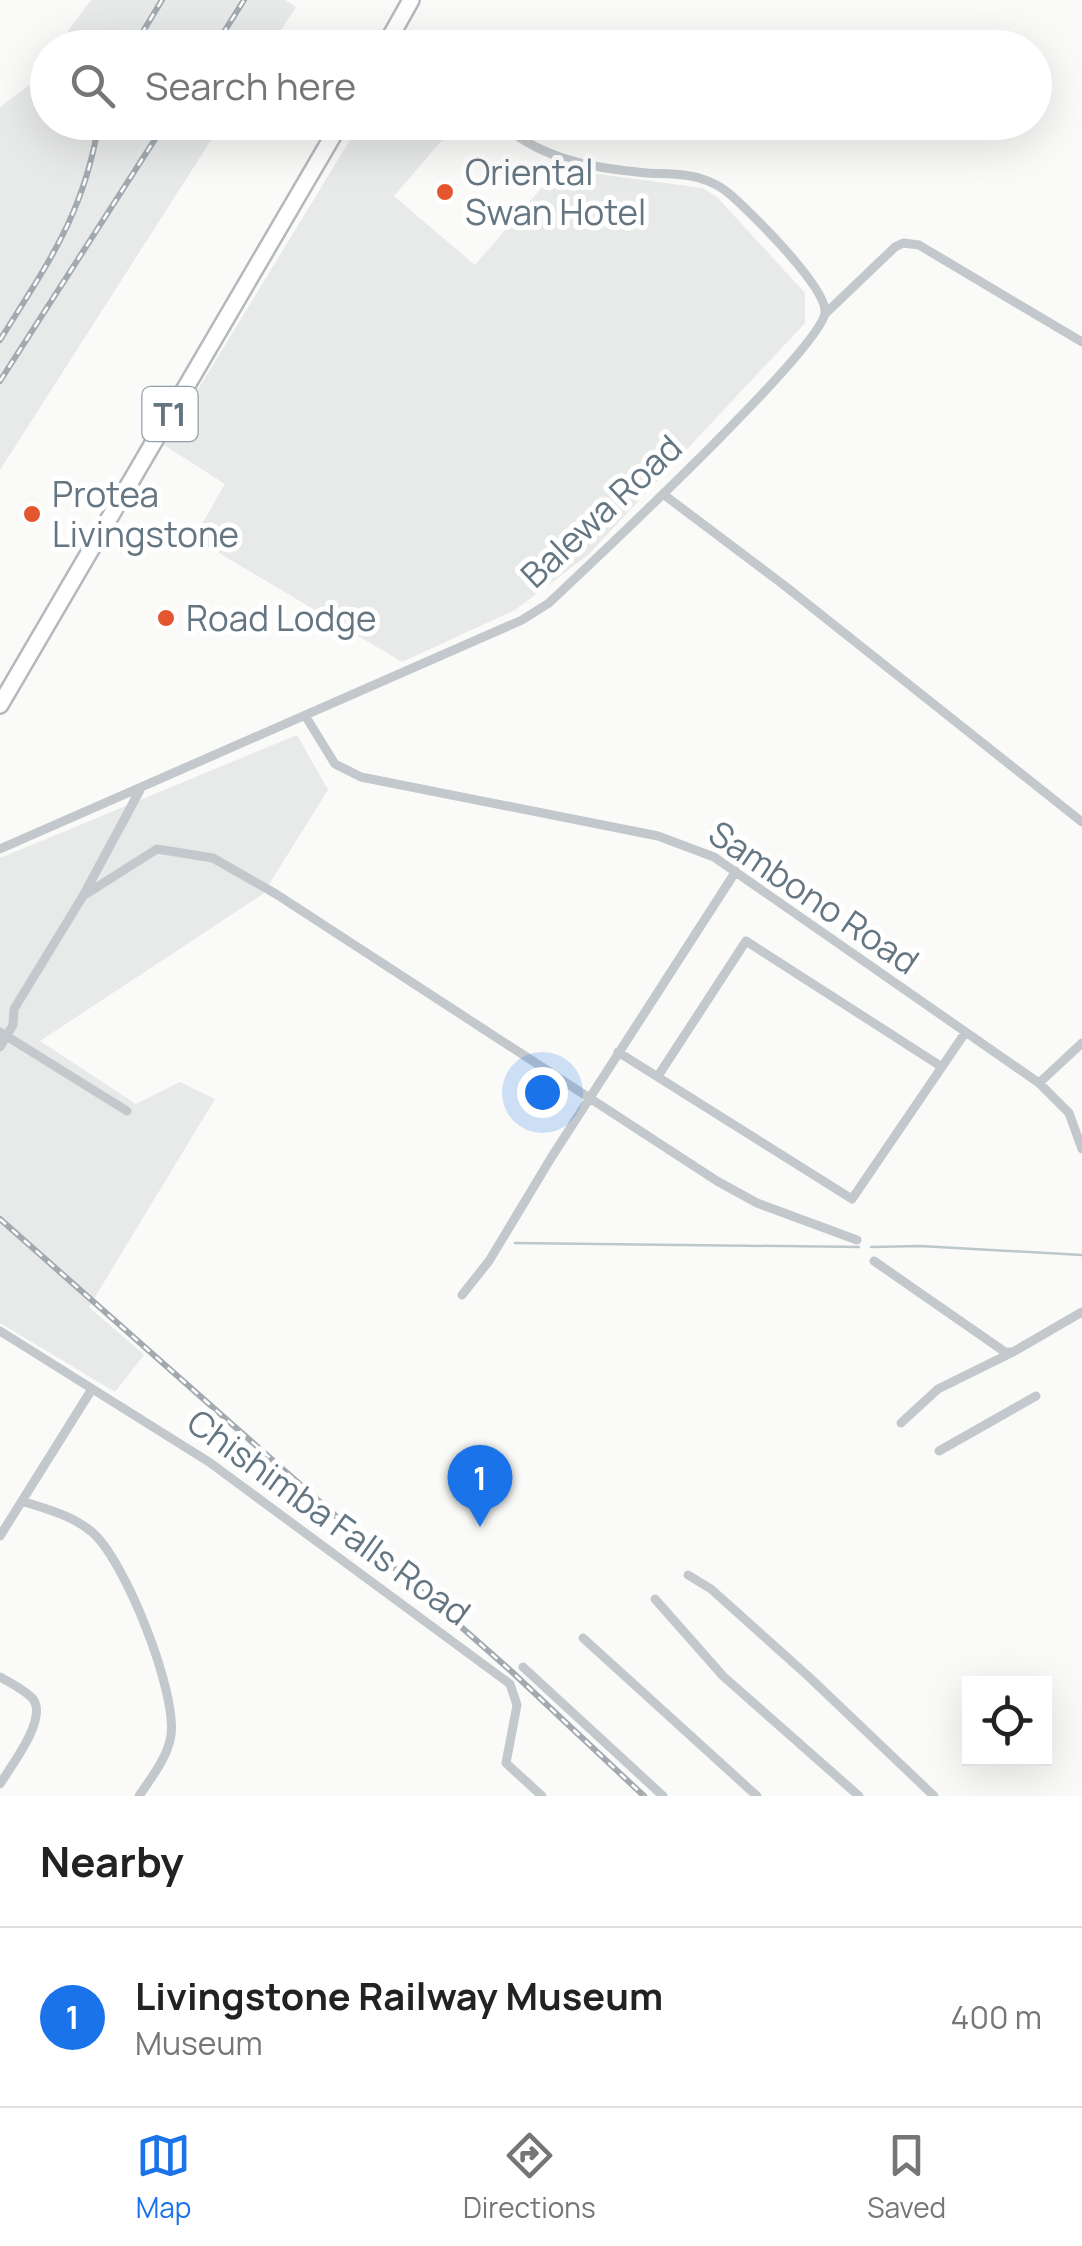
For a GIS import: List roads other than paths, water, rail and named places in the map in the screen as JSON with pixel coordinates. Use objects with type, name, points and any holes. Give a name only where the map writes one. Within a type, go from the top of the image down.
[{"type":"highway","points":[[394,30],[411,0]]},
{"type":"highway","name":"T1","points":[[0,705],[330,140]]},
{"type":"street","points":[[521,140],[570,162],[693,176],[716,184],[772,236],[808,277],[825,314]]},
{"type":"street","name":"Balewa Road","points":[[0,849],[306,717],[522,620],[549,603],[781,372],[813,335],[825,314],[903,243],[919,244],[1082,342]]},
{"type":"street","points":[[662,494],[785,586],[1082,822]]},
{"type":"street","name":"Sambono Road","points":[[306,717],[336,764],[360,777],[658,836],[696,848],[736,871],[1038,1083],[1068,1113],[1082,1150]]},
{"type":"street","points":[[0,1047],[14,1009],[84,896],[140,790]]},
{"type":"street","points":[[84,896],[157,849],[213,858],[276,894],[743,1196],[857,1240]]},
{"type":"street","points":[[462,1295],[489,1261],[736,871]]},
{"type":"street","points":[[658,1076],[746,941],[942,1067]]},
{"type":"street","points":[[618,1052],[852,1199],[965,1033]]},
{"type":"street","points":[[4,1034],[126,1112]]},
{"type":"street","points":[[1038,1083],[1082,1043]]},
{"type":"street","points":[[874,1261],[998,1348],[1013,1352]]},
{"type":"street","points":[[901,1422],[938,1389],[1082,1312]]},
{"type":"street","name":"Chishimba Falls Road","points":[[0,1332],[256,1495],[510,1684],[518,1705],[506,1763],[542,1796]]},
{"type":"street","points":[[0,1536],[92,1389]]},
{"type":"street","points":[[940,1450],[1036,1396]]},
{"type":"street","points":[[22,1500],[72,1518],[93,1533],[124,1576],[140,1614],[166,1685],[172,1723],[168,1750],[139,1796]]},
{"type":"street","points":[[688,1575],[711,1589],[808,1676],[934,1796]]},
{"type":"street","points":[[655,1600],[723,1676],[859,1796]]},
{"type":"street","points":[[583,1638],[757,1796]]},
{"type":"street","points":[[522,1667],[663,1796]]},
{"type":"street","points":[[0,1677],[30,1696],[37,1704],[38,1714],[0,1784]]},
{"type":"waterway","points":[[515,1243],[859,1247]]},
{"type":"waterway","points":[[871,1247],[1082,1255]]},
{"type":"railway","points":[[144,30],[162,0]]},
{"type":"railway","points":[[225,30],[244,0]]},
{"type":"railway","points":[[0,340],[62,237],[84,184],[95,140]]},
{"type":"railway","points":[[0,381],[154,140]]},
{"type":"railway","points":[[0,1219],[511,1671],[644,1796]]},
{"type":"place","name":"Oriental Swan Hotel","points":[[445,192]]},
{"type":"place","name":"Protea Livingstone","points":[[32,514]]},
{"type":"place","name":"Road Lodge","points":[[166,618]]},
{"type":"place","name":"Livingstone Railway Museum","points":[[480,1527]]}]
